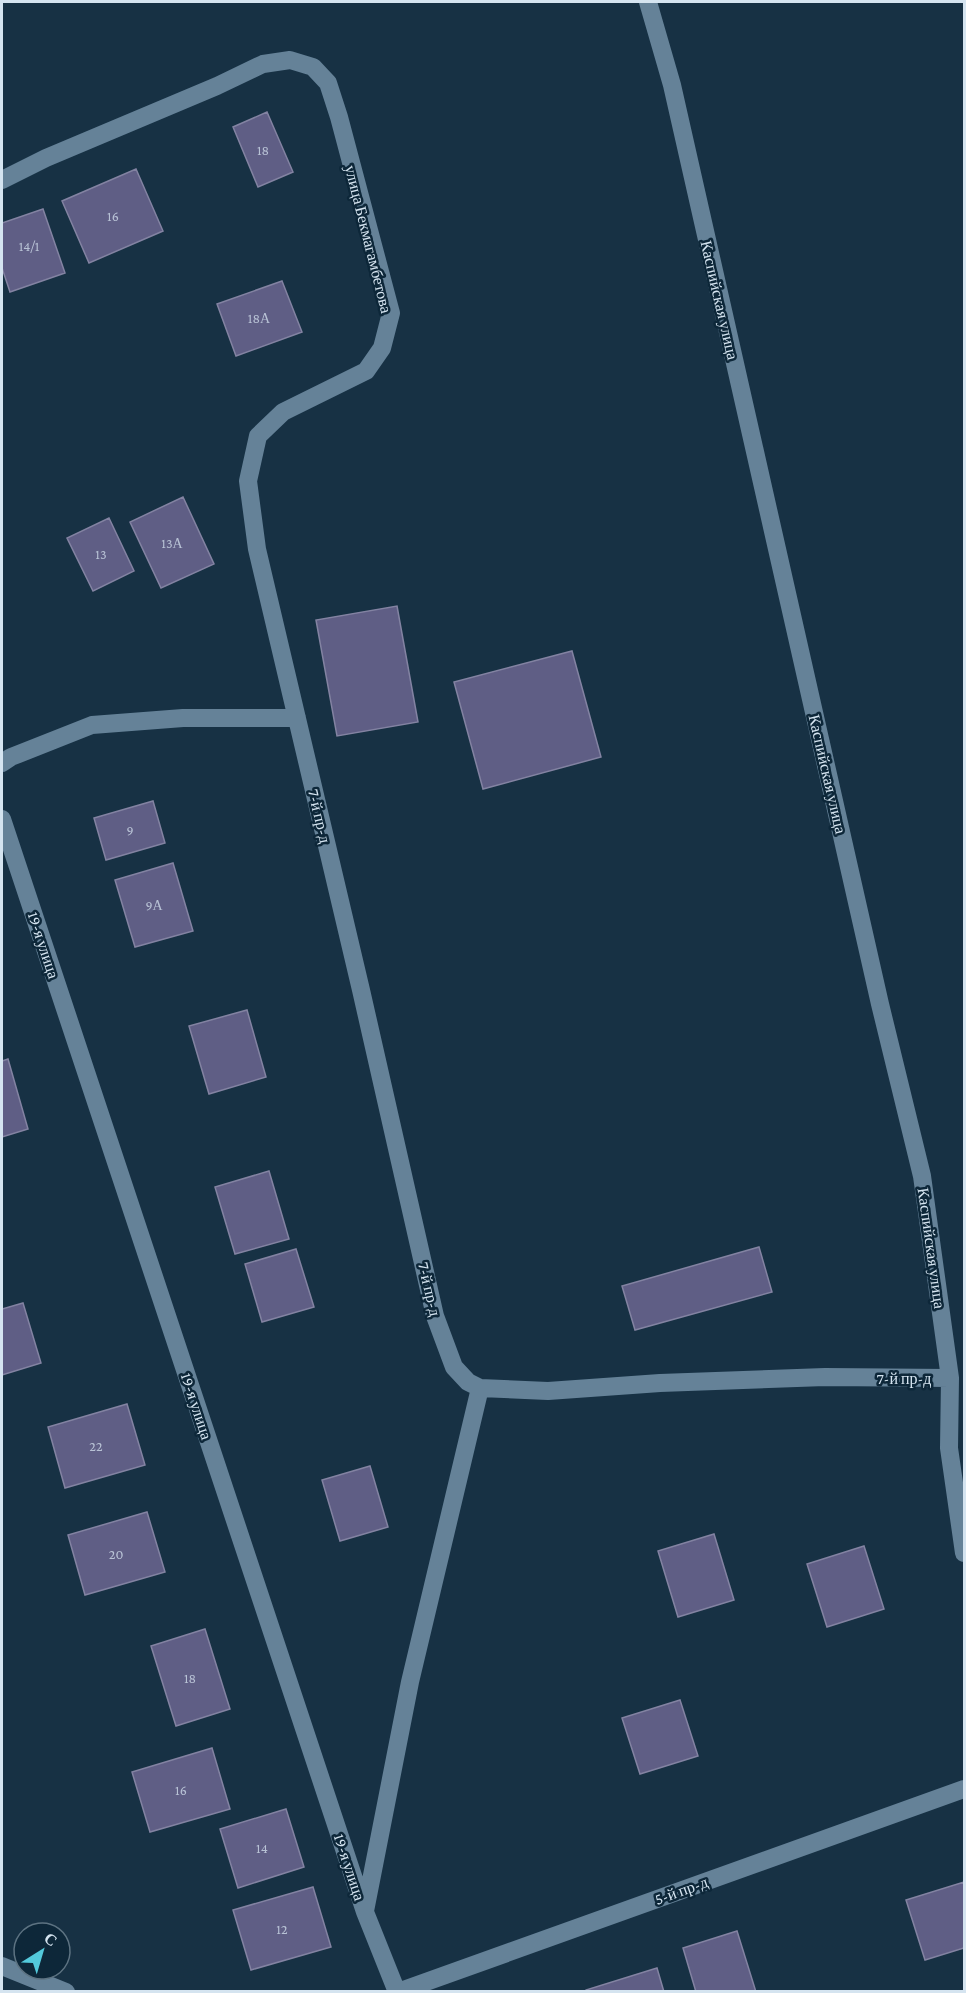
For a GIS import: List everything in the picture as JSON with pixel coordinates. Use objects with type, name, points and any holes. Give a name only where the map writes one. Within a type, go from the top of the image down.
[{"type":"street","name":"Каспийская улица","points":[[648,2],[672,86],[875,981],[922,1176],[950,1378],[949,1448],[964,1553]]},
{"type":"street","name":"улица Бекмагамбетова","points":[[2,180],[46,158],[217,86],[262,64],[290,60],[313,67],[328,83],[391,313],[382,348],[366,370],[283,412],[258,436],[248,481],[255,538],[297,718]]},
{"type":"street","points":[[2,763],[11,757],[92,725],[183,718],[297,718]]},
{"type":"street","name":"7-й пр-д","points":[[297,718],[435,1316],[454,1367],[468,1382],[480,1388],[548,1391],[660,1383],[825,1377],[950,1378]]},
{"type":"street","name":"19-я улица","points":[[2,819],[365,1912],[398,1992]]},
{"type":"street","points":[[365,1912],[410,1682],[480,1388]]},
{"type":"street","name":"5-й пр-д","points":[[398,1992],[964,1789]]},
{"type":"street","points":[[2,1966],[66,1992]]},
{"type":"building","points":[[267,112],[293,172],[258,187],[233,127]]},
{"type":"building","points":[[136,169],[163,231],[89,263],[62,201]]},
{"type":"building","points":[[43,209],[65,273],[10,292],[2,268],[2,223]]},
{"type":"building","points":[[282,281],[302,332],[236,356],[217,304]]},
{"type":"building","points":[[183,497],[214,564],[161,588],[130,522]]},
{"type":"building","points":[[109,518],[134,571],[93,591],[67,538]]},
{"type":"building","points":[[397,606],[418,722],[337,736],[316,620]]},
{"type":"building","points":[[572,651],[601,757],[483,789],[454,682]]},
{"type":"building","points":[[153,801],[165,843],[106,860],[94,818]]},
{"type":"building","points":[[173,863],[193,931],[135,947],[115,880]]},
{"type":"building","points":[[247,1010],[266,1077],[209,1094],[189,1026]]},
{"type":"building","points":[[8,1059],[28,1129],[2,1137],[2,1061]]},
{"type":"building","points":[[269,1171],[289,1239],[235,1254],[215,1187]]},
{"type":"building","points":[[759,1247],[772,1292],[635,1330],[622,1286]]},
{"type":"building","points":[[296,1249],[314,1307],[262,1322],[245,1264]]},
{"type":"building","points":[[23,1303],[41,1363],[2,1375],[2,1309]]},
{"type":"building","points":[[127,1404],[145,1465],[65,1488],[48,1427]]},
{"type":"building","points":[[370,1466],[388,1527],[340,1541],[322,1480]]},
{"type":"building","points":[[147,1512],[165,1572],[85,1595],[68,1535]]},
{"type":"building","points":[[714,1534],[734,1600],[678,1617],[658,1551]]},
{"type":"building","points":[[864,1546],[884,1609],[827,1627],[807,1564]]},
{"type":"building","points":[[205,1629],[230,1709],[176,1726],[151,1646]]},
{"type":"building","points":[[680,1700],[698,1756],[640,1774],[622,1718]]},
{"type":"building","points":[[212,1748],[230,1809],[150,1832],[132,1772]]},
{"type":"building","points":[[286,1809],[304,1867],[238,1888],[220,1829]]},
{"type":"building","points":[[964,1882],[964,1948],[925,1960],[906,1900]]},
{"type":"building","points":[[313,1887],[331,1947],[251,1970],[233,1910]]},
{"type":"building","points":[[737,1931],[756,1992],[696,1992],[683,1948]]},
{"type":"building","points":[[657,1968],[664,1992],[586,1992],[586,1990]]}]
